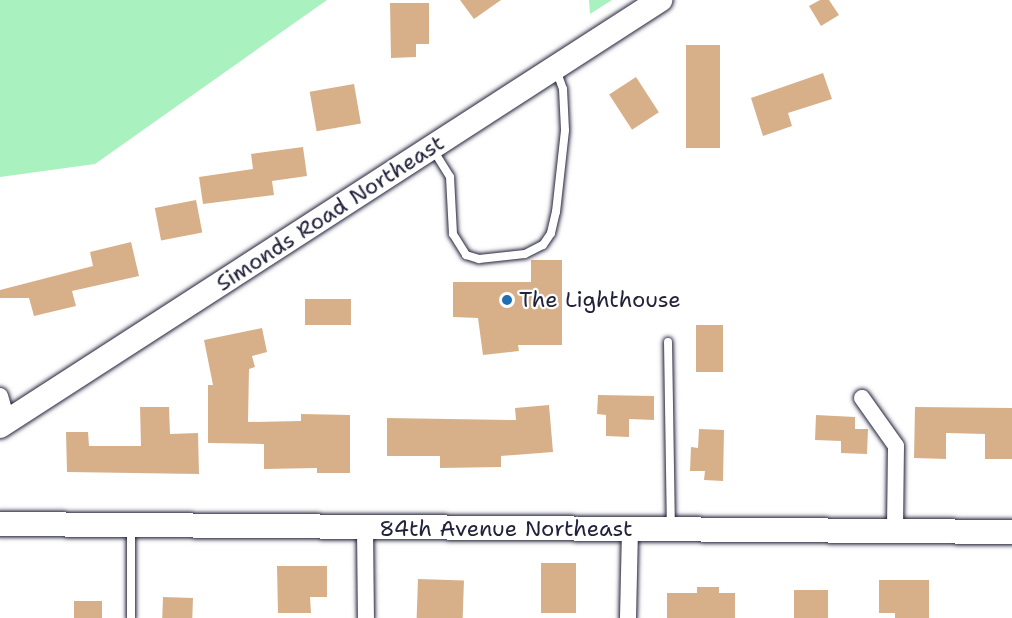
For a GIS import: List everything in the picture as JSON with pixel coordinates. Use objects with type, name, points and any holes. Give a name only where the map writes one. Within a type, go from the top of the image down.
[{"type":"street","name":"Simonds Road Northeast","points":[[4,423],[660,0]]},
{"type":"street","points":[[0,396],[4,423]]},
{"type":"street","points":[[862,398],[896,446],[895,531]]},
{"type":"street","name":"84th Avenue Northeast","points":[[0,524],[1012,532]]},
{"type":"street","points":[[365,528],[366,618]]},
{"type":"street","points":[[628,618],[630,529]]},
{"type":"lane","points":[[432,148],[450,177],[453,234],[466,255],[479,259],[525,254],[543,245],[556,213],[565,130],[563,89],[556,68]]},
{"type":"lane","points":[[668,342],[671,530]]},
{"type":"lane","points":[[131,525],[131,618]]},
{"type":"green space","points":[[0,0],[327,0],[95,164],[0,177]]},
{"type":"green space","points":[[589,0],[612,0],[590,14]]},
{"type":"building","points":[[460,0],[501,0],[474,19]]},
{"type":"building","points":[[820,0],[829,0],[839,15],[821,26],[809,6]]},
{"type":"building","points":[[390,3],[429,3],[429,44],[416,44],[416,57],[391,58]]},
{"type":"building","points":[[686,45],[720,45],[720,148],[686,148]]},
{"type":"building","points":[[823,73],[832,99],[788,113],[792,126],[763,136],[751,98]]},
{"type":"building","points":[[636,77],[659,112],[632,130],[609,94]]},
{"type":"building","points":[[354,84],[361,123],[317,131],[310,92]]},
{"type":"building","points":[[303,147],[307,176],[272,181],[274,195],[203,204],[199,177],[253,169],[251,154]]},
{"type":"building","points":[[196,200],[202,232],[161,240],[155,208]]},
{"type":"building","points":[[131,242],[139,276],[72,291],[76,306],[34,316],[29,298],[0,298],[0,290],[93,266],[90,252]]},
{"type":"building","name":"The Lighthouse","points":[[531,260],[562,260],[562,345],[518,345],[519,351],[483,355],[478,318],[453,317],[453,282],[531,282]]},
{"type":"building","points":[[305,299],[351,299],[351,325],[305,325]]},
{"type":"building","points":[[696,325],[723,325],[723,372],[696,372]]},
{"type":"building","points":[[262,328],[267,352],[252,356],[255,367],[249,369],[248,422],[301,421],[301,414],[350,415],[350,473],[317,473],[317,468],[264,469],[264,444],[208,443],[208,385],[213,385],[204,340]]},
{"type":"building","points":[[598,395],[654,396],[654,420],[629,419],[629,437],[606,436],[606,415],[597,414]]},
{"type":"building","points":[[549,405],[553,452],[501,456],[501,467],[440,468],[440,456],[387,456],[387,418],[516,420],[515,408]]},
{"type":"building","points":[[140,407],[169,407],[170,434],[198,433],[199,474],[67,472],[66,432],[88,432],[89,446],[141,446]]},
{"type":"building","points":[[915,407],[1012,408],[1012,459],[985,459],[985,434],[946,433],[946,459],[914,458]]},
{"type":"building","points":[[816,415],[855,417],[855,429],[868,429],[867,454],[841,453],[841,441],[815,440]]},
{"type":"building","points":[[699,429],[724,430],[723,481],[704,480],[705,471],[690,471],[691,447],[698,448]]},
{"type":"building","points":[[541,563],[576,563],[576,613],[541,613]]},
{"type":"building","points":[[277,566],[327,566],[327,597],[310,597],[311,613],[278,613]]},
{"type":"building","points":[[418,579],[464,581],[463,618],[417,618]]},
{"type":"building","points":[[879,580],[929,580],[929,618],[895,618],[895,613],[879,613]]},
{"type":"building","points":[[697,587],[719,587],[719,593],[735,593],[735,618],[667,618],[667,593],[697,593]]},
{"type":"building","points":[[794,590],[828,590],[828,618],[794,618]]},
{"type":"building","points":[[163,597],[193,598],[192,618],[162,618]]},
{"type":"building","points":[[74,601],[102,601],[102,618],[74,618]]},
{"type":"place","name":"The Lighthouse","points":[[507,300]]}]
